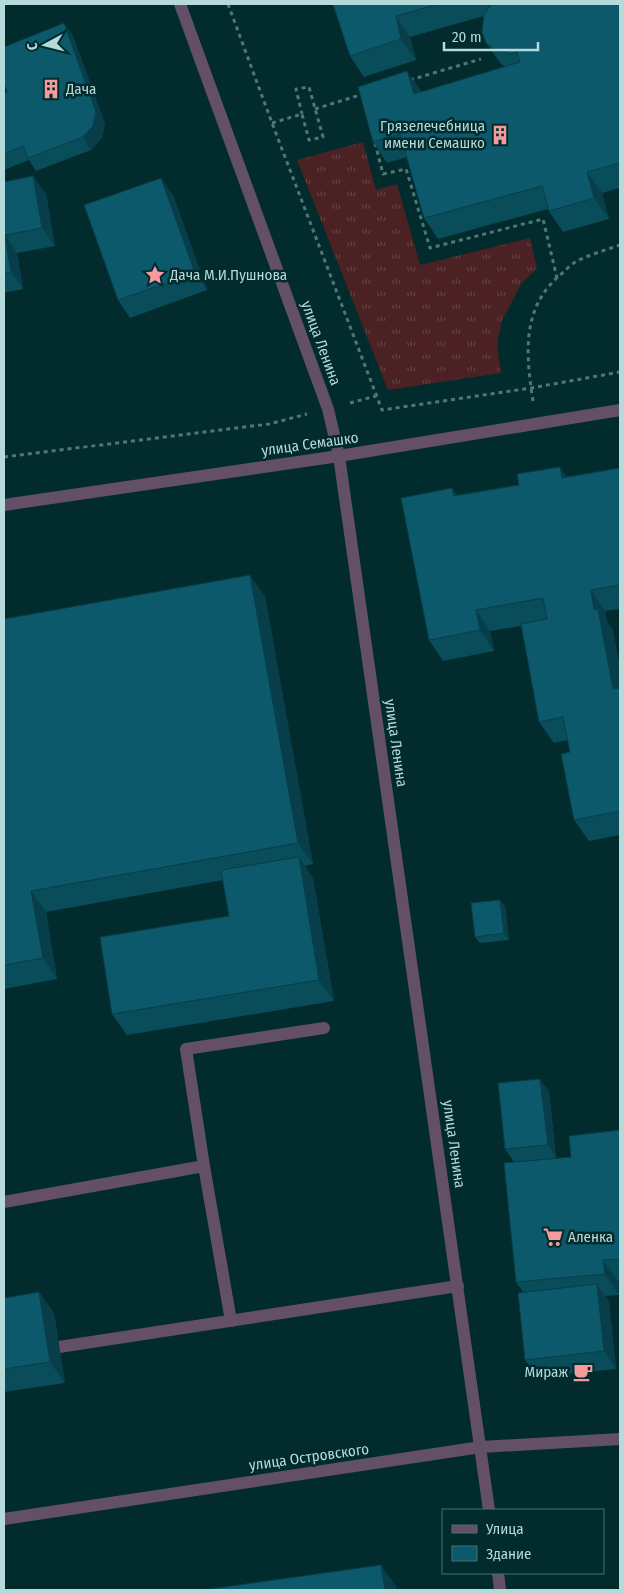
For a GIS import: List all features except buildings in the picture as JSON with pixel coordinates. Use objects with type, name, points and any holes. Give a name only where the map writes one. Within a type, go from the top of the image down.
[{"type":"street","name":"улица Ленина","points":[[180,4],[328,409],[339,456],[490,1509]]},
{"type":"street","name":"улица Семашко","points":[[4,505],[339,456],[620,410]]},
{"type":"street","points":[[231,1320],[186,1049],[324,1028]]},
{"type":"street","points":[[4,1202],[204,1166]]},
{"type":"street","points":[[59,1346],[458,1286]]},
{"type":"street","name":"улица Островского","points":[[4,1518],[481,1447],[620,1439]]},
{"type":"street","points":[[498,1574],[500,1590]]},
{"type":"path","points":[[228,4],[382,410],[531,388],[620,372]]},
{"type":"path","points":[[407,81],[481,59]]},
{"type":"path","points":[[309,87],[323,137],[309,140],[302,114],[296,90],[309,87]]},
{"type":"path","points":[[315,109],[370,92]]},
{"type":"path","points":[[361,95],[364,104]]},
{"type":"path","points":[[272,123],[302,114]]},
{"type":"path","points":[[374,139],[384,174],[406,168],[430,248],[543,219],[556,278]]},
{"type":"path","points":[[537,424],[527,356],[531,319],[540,299],[550,283],[575,262],[620,246]]},
{"type":"path","points":[[4,457],[269,424],[376,396]]},
{"type":"green space","points":[[363,142],[376,190],[397,184],[420,265],[530,238],[537,268],[521,284],[501,323],[497,345],[501,373],[388,390],[297,160]]},
{"type":"place","name":"Дача","points":[[51,89]]},
{"type":"place","name":"Грязелечебница имени Семашко","points":[[500,135]]},
{"type":"place","name":"Дача М.И.Пушнова","points":[[155,275]]},
{"type":"place","name":"Аленка","points":[[553,1237]]},
{"type":"place","name":"Мираж","points":[[583,1372]]}]
